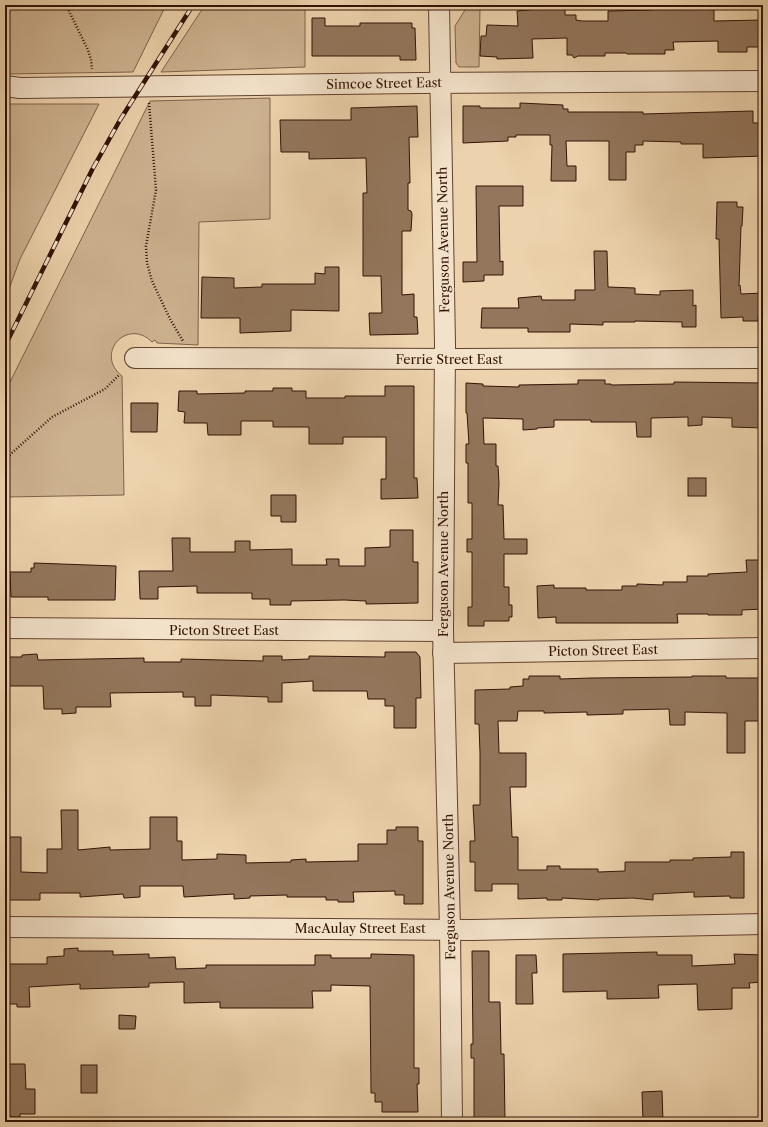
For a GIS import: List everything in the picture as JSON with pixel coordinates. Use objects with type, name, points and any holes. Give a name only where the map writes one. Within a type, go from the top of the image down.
[{"type":"street","name":"Ferguson Avenue North","points":[[439,5],[445,359],[443,652],[450,929],[452,1122]]},
{"type":"street","name":"Simcoe Street East","points":[[5,86],[20,88],[441,83],[763,82]]},
{"type":"street","name":"Ferrie Street East","points":[[134,358],[763,358]]},
{"type":"street","name":"Picton Street East","points":[[5,628],[443,631]]},
{"type":"street","name":"Picton Street East","points":[[443,652],[763,648]]},
{"type":"street","name":"MacAulay Street East","points":[[5,927],[472,930],[763,924]]},
{"type":"path","points":[[66,5],[88,50],[91,60],[93,87]]},
{"type":"path","points":[[149,99],[156,190],[146,246],[147,263],[155,287],[170,319],[186,346]]},
{"type":"path","points":[[5,459],[52,417],[105,389],[119,375]]},
{"type":"shaded area","points":[[5,5],[166,5],[133,72],[5,74]]},
{"type":"shaded area","points":[[205,5],[305,5],[305,67],[161,72]]},
{"type":"shaded area","points":[[468,5],[512,5],[512,8],[480,7],[479,67],[459,67],[456,63],[455,26]]},
{"type":"shaded area","points":[[270,98],[270,219],[199,222],[198,345],[157,343],[155,340],[152,342],[142,335],[133,334],[124,336],[117,341],[113,349],[111,358],[114,367],[122,376],[124,495],[5,497],[5,392],[150,101]]},
{"type":"shaded area","points":[[5,104],[99,104],[20,259],[5,300]]},
{"type":"building","points":[[537,5],[565,5],[565,15],[576,15],[576,20],[608,21],[608,11],[652,10],[652,6],[714,5],[714,21],[763,20],[763,47],[747,47],[747,52],[718,52],[718,41],[673,42],[674,50],[665,50],[665,54],[605,53],[605,56],[578,56],[574,58],[572,55],[567,55],[567,38],[532,39],[533,58],[497,59],[497,57],[480,56],[481,36],[486,36],[487,25],[518,26],[517,11],[537,9]]},
{"type":"building","points":[[312,18],[325,18],[325,26],[360,26],[360,23],[412,23],[412,28],[415,28],[416,60],[400,60],[400,56],[312,56]]},
{"type":"building","points":[[520,103],[563,105],[563,109],[568,109],[568,112],[643,112],[643,114],[753,111],[753,123],[763,123],[763,156],[703,158],[703,144],[643,141],[643,145],[635,145],[635,152],[626,152],[626,180],[609,180],[609,141],[566,141],[567,166],[576,166],[576,181],[551,181],[552,145],[550,145],[550,135],[516,135],[516,137],[508,137],[508,141],[463,143],[463,106],[480,106],[480,108],[520,108]]},
{"type":"building","points":[[417,106],[418,137],[409,137],[410,183],[408,183],[408,210],[411,211],[412,214],[411,231],[402,231],[402,295],[414,294],[414,317],[417,317],[418,334],[370,335],[369,313],[382,313],[381,276],[363,276],[363,193],[367,193],[366,158],[309,159],[309,152],[281,152],[280,120],[351,120],[351,108]]},
{"type":"building","points":[[476,186],[523,186],[523,206],[499,206],[500,262],[503,261],[503,275],[484,275],[484,281],[463,282],[463,262],[477,262]]},
{"type":"building","points":[[717,202],[737,202],[737,207],[743,207],[739,286],[740,285],[741,294],[763,293],[763,317],[758,317],[758,321],[743,321],[743,317],[721,318],[719,239],[716,239]]},
{"type":"building","points":[[594,251],[607,251],[608,287],[635,288],[635,294],[660,295],[660,291],[693,290],[693,306],[696,305],[696,327],[682,327],[682,322],[635,321],[603,322],[603,325],[570,324],[570,332],[528,332],[528,328],[481,328],[482,308],[519,308],[518,298],[541,296],[542,300],[575,300],[575,290],[595,290]]},
{"type":"building","points":[[325,267],[339,267],[339,311],[291,310],[291,331],[240,333],[240,318],[201,318],[202,277],[234,278],[234,288],[262,287],[262,284],[315,284],[315,273],[325,274]]},
{"type":"building","points":[[578,380],[605,380],[605,384],[611,385],[674,384],[674,382],[763,383],[763,428],[732,427],[732,418],[702,417],[702,425],[688,426],[688,417],[651,418],[651,437],[637,437],[636,422],[554,420],[554,427],[523,430],[523,419],[483,418],[484,444],[496,444],[496,466],[498,466],[499,483],[498,505],[503,505],[504,539],[527,539],[527,554],[504,554],[504,587],[509,587],[509,605],[512,605],[512,617],[509,617],[509,621],[484,621],[484,626],[468,626],[468,607],[472,607],[472,552],[467,552],[467,539],[472,539],[472,503],[468,503],[468,463],[466,463],[466,444],[469,444],[466,413],[466,383],[483,384],[483,386],[519,387],[519,385],[578,384]]},
{"type":"building","points":[[385,386],[414,386],[414,478],[417,478],[418,498],[381,499],[381,479],[386,479],[386,437],[343,437],[343,444],[309,444],[309,427],[273,427],[273,421],[241,421],[241,435],[208,435],[207,423],[184,423],[185,412],[178,411],[179,391],[197,391],[197,394],[245,393],[245,391],[273,391],[273,388],[292,388],[292,391],[306,391],[306,398],[345,398],[345,396],[385,396]]},
{"type":"building","points":[[131,403],[158,403],[157,432],[131,432]]},
{"type":"building","points":[[688,478],[706,478],[706,496],[688,496]]},
{"type":"building","points":[[271,495],[296,495],[296,522],[281,522],[281,516],[271,516]]},
{"type":"building","points":[[390,530],[413,530],[413,562],[418,562],[418,603],[366,604],[366,601],[344,600],[291,601],[291,605],[270,605],[270,599],[252,599],[252,593],[197,593],[197,586],[158,587],[158,599],[140,599],[139,571],[173,571],[172,538],[190,538],[190,552],[235,552],[235,541],[250,541],[250,550],[292,549],[292,565],[327,565],[326,559],[339,559],[339,566],[365,566],[365,548],[390,547]]},
{"type":"building","points":[[746,560],[763,560],[763,609],[742,610],[742,615],[677,614],[678,623],[556,623],[556,617],[538,618],[537,586],[554,585],[554,588],[622,590],[622,586],[637,586],[637,584],[663,585],[663,582],[687,582],[687,576],[708,576],[708,574],[747,572]]},
{"type":"building","points":[[34,563],[116,566],[115,600],[48,600],[48,597],[11,597],[10,572],[31,572],[31,568],[34,568]]},
{"type":"building","points":[[385,652],[416,652],[420,657],[421,698],[416,698],[416,728],[394,728],[394,706],[385,706],[385,699],[368,699],[367,691],[313,691],[313,681],[282,683],[282,702],[268,702],[268,697],[211,695],[211,706],[195,706],[195,697],[183,697],[183,692],[110,693],[111,707],[76,707],[76,713],[62,714],[62,709],[44,709],[43,686],[5,686],[5,657],[22,657],[22,655],[37,654],[38,660],[144,658],[144,662],[181,662],[181,659],[263,661],[263,656],[282,656],[282,660],[309,659],[309,656],[385,657]]},
{"type":"building","points":[[529,676],[560,676],[560,679],[692,676],[763,678],[763,700],[759,700],[759,721],[745,721],[745,753],[727,753],[727,713],[685,712],[685,725],[670,725],[669,709],[623,710],[623,714],[587,715],[587,712],[544,713],[544,711],[518,711],[517,721],[498,721],[499,753],[526,753],[526,787],[510,787],[512,837],[518,837],[518,870],[547,870],[547,866],[560,866],[560,869],[598,869],[598,872],[625,871],[625,862],[670,862],[670,860],[693,860],[693,858],[731,857],[731,852],[744,852],[744,898],[730,898],[730,896],[694,897],[694,892],[653,894],[653,900],[633,898],[599,900],[562,898],[562,900],[547,900],[547,898],[518,899],[518,884],[492,884],[492,891],[475,891],[475,862],[470,862],[470,841],[475,841],[473,805],[480,805],[480,753],[479,724],[475,724],[475,690],[510,689],[510,687],[523,686],[523,679],[529,679]]},
{"type":"building","points":[[61,810],[78,810],[78,850],[110,847],[110,850],[150,849],[150,817],[177,817],[177,841],[182,841],[182,860],[217,859],[217,854],[246,855],[246,863],[291,862],[291,860],[306,859],[306,862],[358,861],[358,844],[387,844],[387,830],[396,830],[396,827],[418,827],[418,841],[423,841],[423,904],[404,904],[404,895],[395,895],[395,891],[353,892],[354,902],[326,900],[326,897],[287,897],[287,895],[250,896],[250,898],[234,899],[234,894],[184,897],[183,886],[140,886],[140,897],[124,898],[123,894],[80,897],[80,893],[40,893],[40,900],[5,900],[5,837],[21,837],[21,872],[47,873],[47,849],[62,849]]},
{"type":"building","points":[[78,948],[78,951],[113,951],[113,955],[149,954],[149,958],[175,957],[176,969],[206,968],[206,965],[315,965],[315,955],[331,955],[331,958],[371,958],[371,954],[414,955],[414,1068],[419,1068],[419,1084],[417,1084],[418,1112],[382,1112],[382,1102],[375,1102],[375,1093],[371,1093],[370,986],[331,985],[331,991],[312,991],[313,1008],[220,1008],[220,1002],[184,1003],[184,982],[149,983],[149,987],[80,989],[80,984],[29,987],[30,1007],[17,1007],[17,1004],[5,1004],[5,964],[47,964],[47,957],[64,956],[64,949]]},
{"type":"building","points":[[472,951],[489,951],[489,1002],[500,1002],[501,1054],[504,1054],[505,1122],[474,1122],[474,1058],[471,1058],[471,1044],[473,1044]]},
{"type":"building","points":[[657,952],[657,955],[692,955],[692,966],[735,964],[734,954],[763,955],[763,982],[749,983],[750,988],[732,988],[732,1009],[698,1010],[697,984],[658,985],[659,998],[607,999],[607,991],[563,992],[563,954]]},
{"type":"building","points":[[516,955],[536,955],[537,973],[532,973],[533,1004],[516,1004]]},
{"type":"building","points":[[119,1015],[136,1016],[135,1029],[119,1029]]},
{"type":"building","points":[[5,1064],[25,1064],[26,1089],[35,1089],[35,1114],[20,1114],[20,1117],[5,1117]]},
{"type":"building","points":[[81,1065],[97,1065],[97,1093],[81,1093]]},
{"type":"building","points":[[662,1091],[663,1122],[643,1122],[642,1092]]},
{"type":"railway","points":[[5,346],[92,170],[120,120],[193,5]]}]
